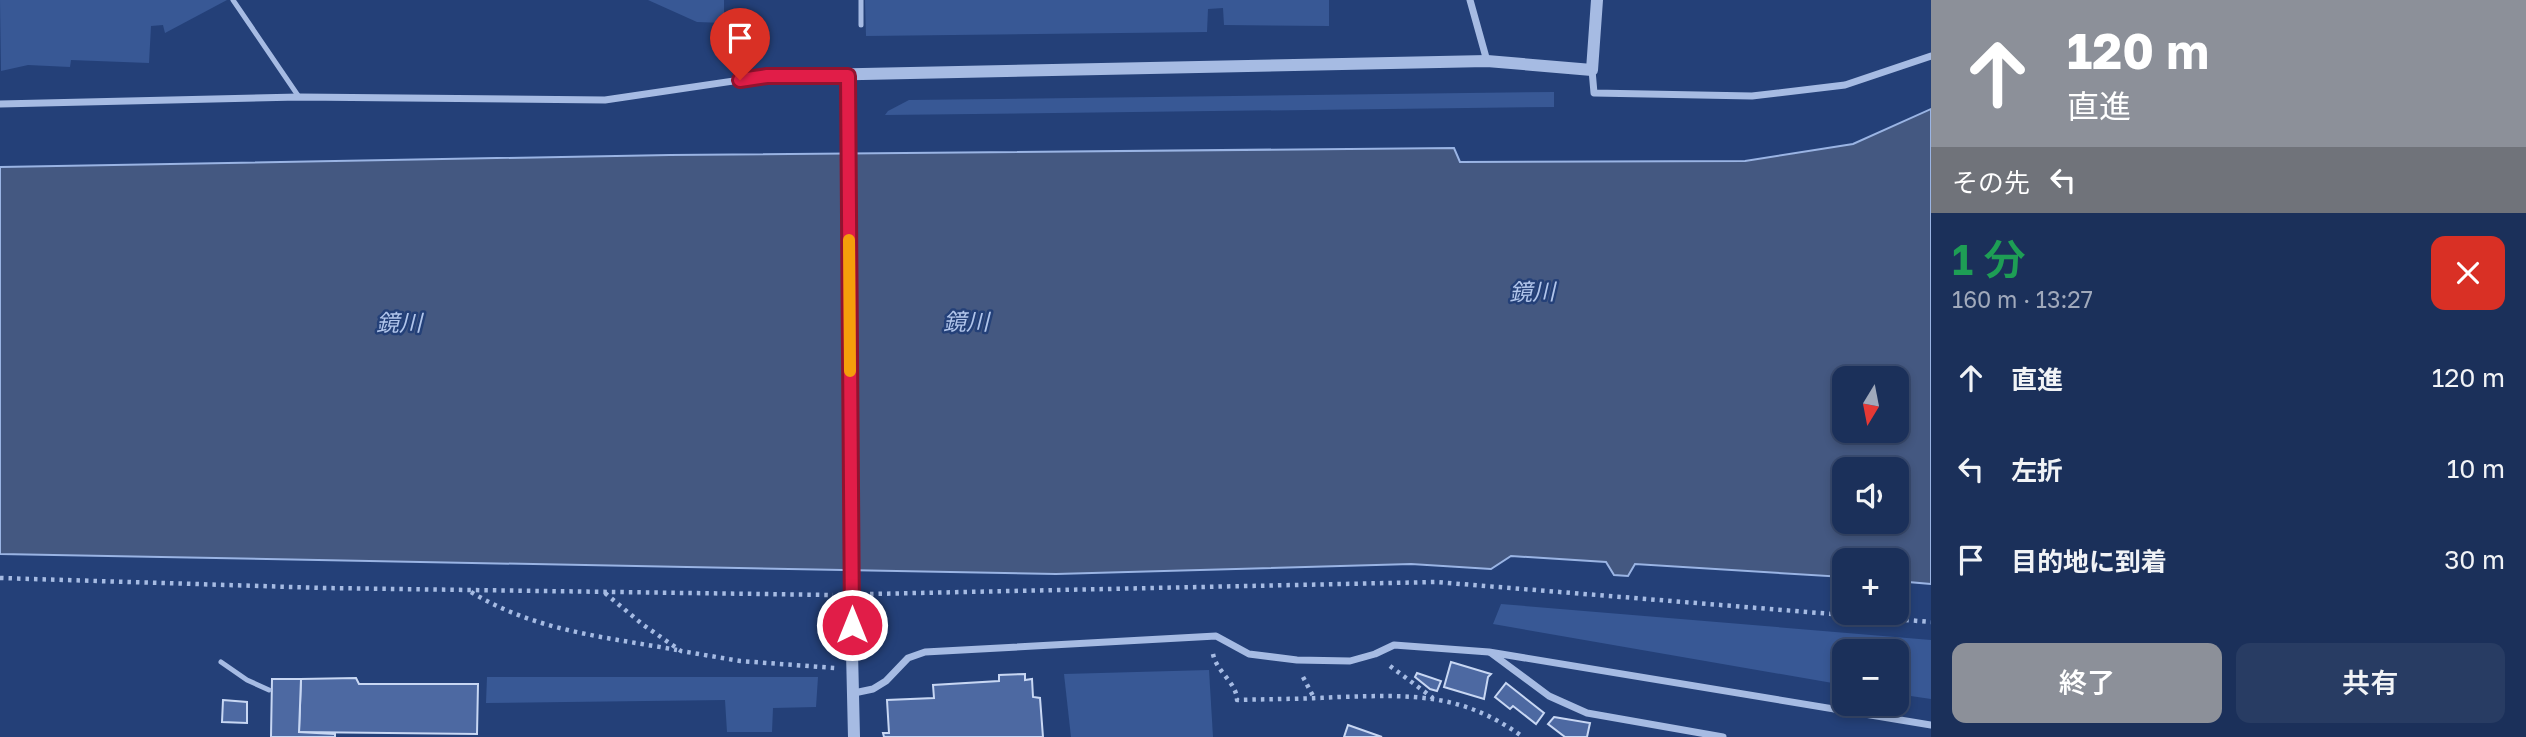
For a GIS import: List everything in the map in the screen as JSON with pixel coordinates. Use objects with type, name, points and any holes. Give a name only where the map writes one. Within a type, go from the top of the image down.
[{"type":"street","points":[[1470,0],[1487,61]]},
{"type":"street","points":[[1597,0],[1592,70],[1594,93],[1752,96],[1845,85],[1931,57]]},
{"type":"street","points":[[0,104],[299,97],[605,100],[767,76],[1487,61],[1592,70]]},
{"type":"street","points":[[848,76],[854,737]]},
{"type":"street","points":[[854,693],[873,690],[886,681],[908,658],[925,652],[1216,636],[1249,654],[1297,660],[1350,660],[1375,654],[1394,645],[1489,652],[1931,725]]},
{"type":"street","points":[[1489,652],[1549,696],[1587,713],[1723,737]]},
{"type":"lane","points":[[233,0],[299,97]]},
{"type":"lane","points":[[861,0],[861,25]]},
{"type":"lane","points":[[221,662],[247,680],[269,690]]},
{"type":"path","points":[[0,578],[605,593],[840,595]]},
{"type":"path","points":[[868,594],[1436,582],[1931,622]]},
{"type":"path","points":[[469,590],[529,621],[564,630],[740,661],[835,668]]},
{"type":"path","points":[[605,593],[642,624],[681,651]]},
{"type":"path","points":[[1210,637],[1215,664],[1237,694],[1237,700],[1412,695],[1456,704],[1499,720],[1523,737]]},
{"type":"path","points":[[1375,654],[1434,699]]},
{"type":"shaded area","points":[[0,0],[227,0],[165,33],[163,25],[151,26],[149,63],[71,60],[70,67],[28,65],[1,71]]},
{"type":"shaded area","points":[[648,0],[724,0],[724,23],[697,22]]},
{"type":"shaded area","points":[[865,0],[1329,0],[1329,26],[1224,25],[1223,8],[1208,9],[1207,32],[866,36]]},
{"type":"shaded area","points":[[1554,92],[1554,107],[885,115],[909,100]]},
{"type":"shaded area","points":[[1501,604],[1931,640],[1931,699],[1909,696],[1909,639],[1832,639],[1832,683],[1493,624]]},
{"type":"shaded area","points":[[1209,670],[1213,737],[1071,737],[1064,674]]},
{"type":"shaded area","points":[[487,677],[818,677],[816,707],[773,708],[772,732],[727,732],[725,700],[486,703]]},
{"type":"water","name":"鏡川","points":[[1931,109],[1931,584],[1909,582],[1909,548],[1832,548],[1832,576],[1635,564],[1628,576],[1614,575],[1606,562],[1511,556],[1491,569],[1411,564],[1056,574],[0,554],[0,167],[670,155],[1454,148],[1460,162],[1745,161],[1853,144]]},
{"type":"building","points":[[1451,662],[1491,674],[1484,699],[1444,687]]},
{"type":"building","points":[[1417,673],[1441,681],[1437,691],[1415,677]]},
{"type":"building","points":[[1025,674],[1025,680],[1032,679],[1033,697],[1040,698],[1043,737],[884,737],[883,733],[889,733],[887,700],[934,698],[933,685],[999,681],[999,675]]},
{"type":"building","points":[[356,678],[359,684],[478,684],[477,734],[299,732],[301,679]]},
{"type":"building","points":[[272,679],[301,679],[299,732],[335,734],[335,737],[271,737]]},
{"type":"building","points":[[1506,683],[1544,713],[1536,724],[1513,706],[1510,709],[1495,697]]},
{"type":"building","points":[[223,700],[247,702],[247,723],[222,722]]},
{"type":"building","points":[[1554,717],[1590,723],[1587,737],[1565,737],[1548,724]]},
{"type":"building","points":[[1348,725],[1382,737],[1344,737]]},
{"type":"slow traffic","points":[[849,240],[850,371]]},
{"type":"route","points":[[740,80],[767,76],[848,76],[852,625]]}]
